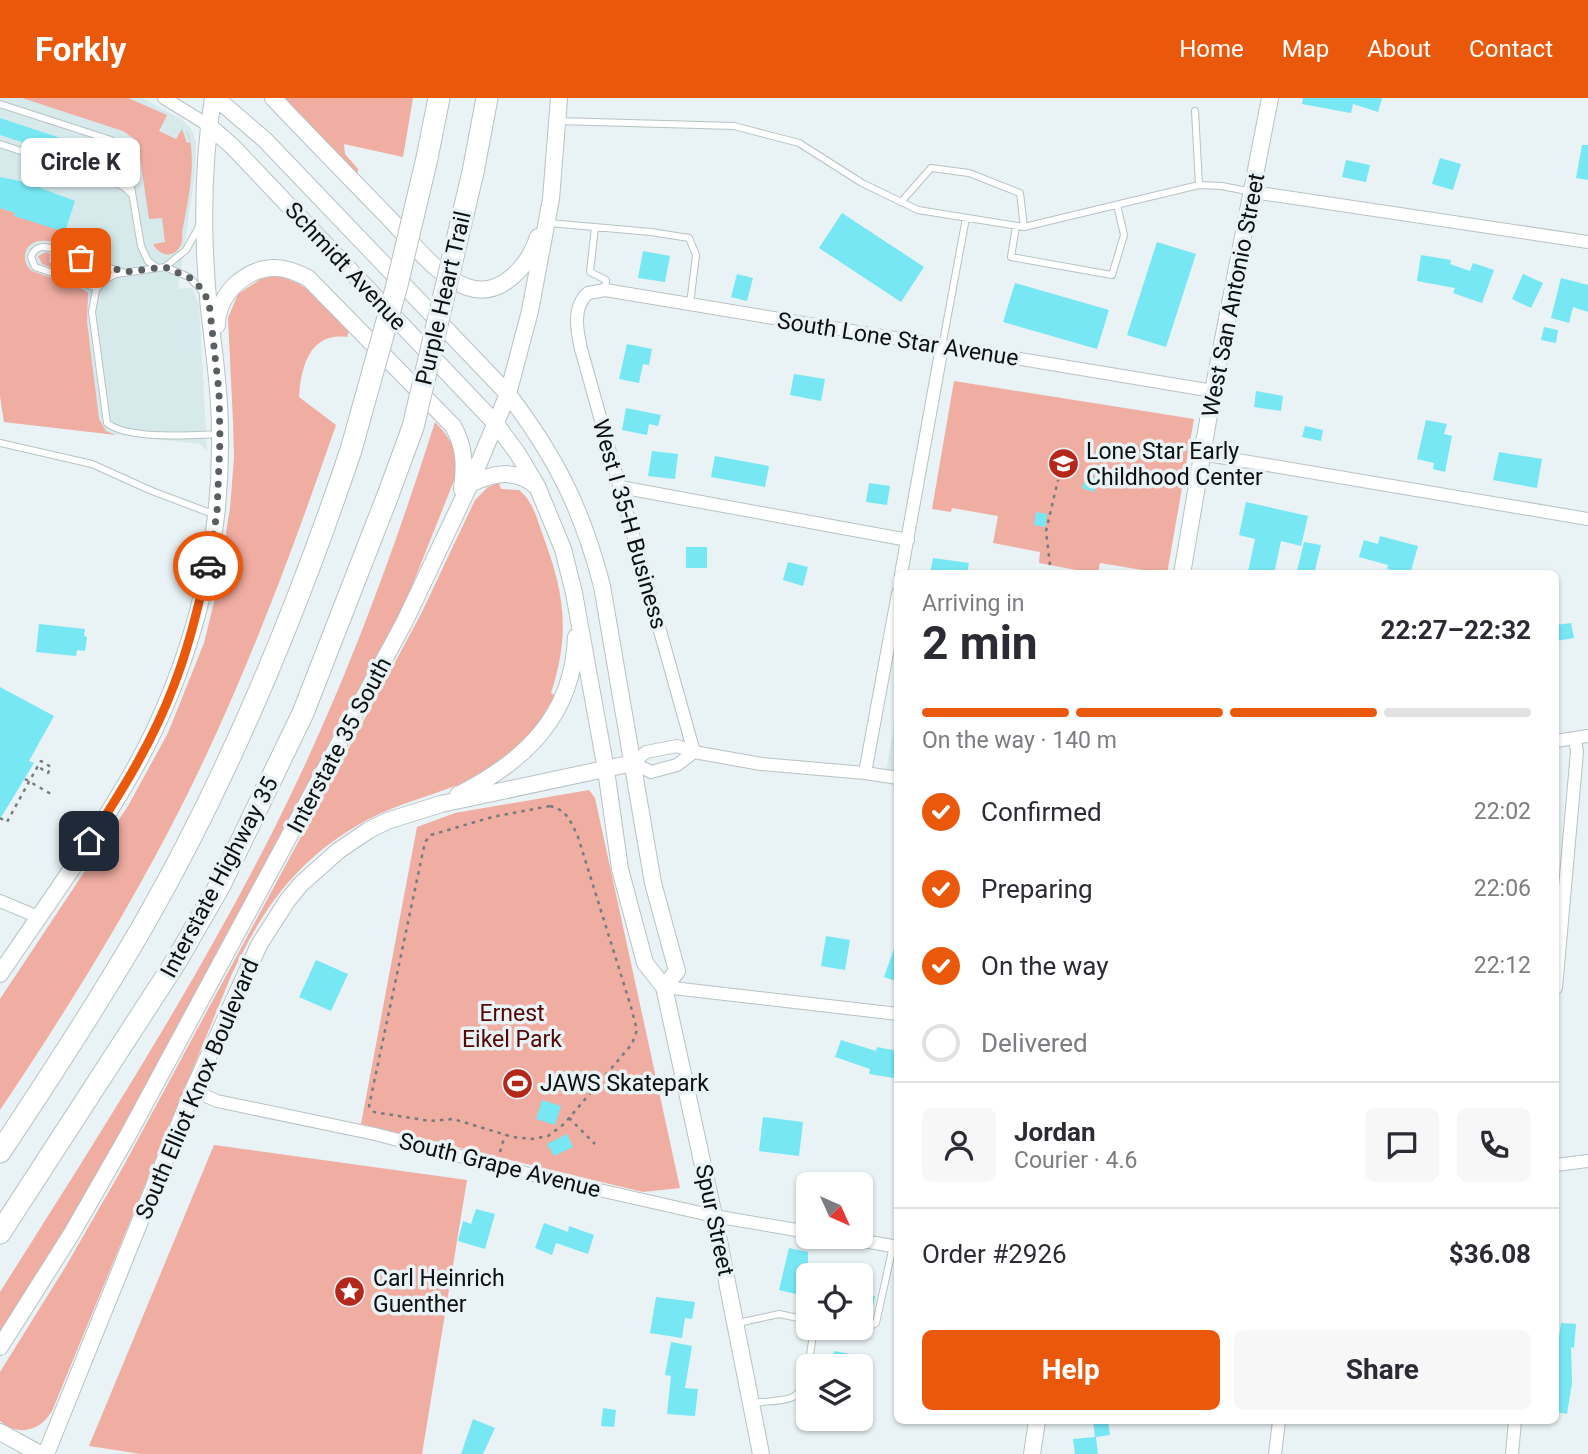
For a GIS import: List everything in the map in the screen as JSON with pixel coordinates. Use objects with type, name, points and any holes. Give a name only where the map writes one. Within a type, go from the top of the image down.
[{"type":"highway","name":"Purple Heart Trail","points":[[351,450],[397,285],[439,98]]},
{"type":"highway","name":"Purple Heart Trail","points":[[388,495],[413,427],[473,172],[487,98]]},
{"type":"highway","name":"Interstate Highway 35","points":[[0,1152],[104,990],[197,823],[256,699],[290,619],[318,548],[351,450]]},
{"type":"highway","name":"Interstate Highway 35","points":[[0,1233],[175,963],[220,885],[303,713],[388,495]]},
{"type":"main road","points":[[214,98],[208,125],[204,215],[209,302],[219,392]]},
{"type":"main road","name":"Schmidt Avenue","points":[[214,98],[265,140],[508,394],[553,458],[583,522],[602,586],[633,763]]},
{"type":"main road","points":[[273,98],[432,263],[466,287],[488,288],[514,276],[526,263],[536,244],[551,199]]},
{"type":"main road","name":"Interstate 35 South","points":[[0,1347],[72,1233],[127,1137],[405,621],[470,484],[508,394],[530,311],[551,199],[559,98]]},
{"type":"main road","name":"West San Antonio Street","points":[[1182,570],[1213,391],[1254,192],[1270,98]]},
{"type":"main road","name":"Schmidt Avenue","points":[[208,125],[233,147],[496,424],[518,454],[537,486],[563,549],[574,593],[606,770]]},
{"type":"main road","points":[[0,974],[129,779],[161,715],[183,661],[197,612],[217,516],[220,433],[217,317],[224,299],[238,283],[263,269],[281,269],[300,274],[318,286],[453,426],[464,458],[460,505]]},
{"type":"main road","points":[[470,484],[489,476],[508,473],[524,477],[537,486]]},
{"type":"main road","points":[[440,804],[509,766],[539,737],[549,722],[565,691],[575,661],[574,593]]},
{"type":"main road","points":[[440,804],[633,763]]},
{"type":"main road","name":"Spur Street","points":[[633,763],[653,883],[677,971],[664,987]]},
{"type":"main road","name":"Spur Street","points":[[606,770],[620,869],[626,892],[645,963],[664,987],[714,1216],[761,1454]]},
{"type":"main road","name":"South Elliot Knox Boulevard","points":[[46,1454],[193,1090],[259,945],[273,921],[301,884],[338,851],[387,821],[440,804]]},
{"type":"main road","points":[[1032,1454],[1037,1424]]},
{"type":"main road","points":[[0,1432],[40,1454]]},
{"type":"street","name":"Schmidt Avenue","points":[[164,98],[208,125]]},
{"type":"street","points":[[1254,192],[1588,242]]},
{"type":"street","name":"South Lone Star Avenue","points":[[584,296],[594,290],[605,290],[1213,391]]},
{"type":"street","name":"West I 35-H Business","points":[[584,296],[579,307],[579,337],[694,752]]},
{"type":"street","points":[[902,570],[942,347]]},
{"type":"street","points":[[1202,454],[1588,519]]},
{"type":"street","points":[[620,487],[908,540]]},
{"type":"street","points":[[864,773],[894,614]]},
{"type":"street","points":[[1559,741],[1582,737],[1577,752],[1559,954]]},
{"type":"street","points":[[694,752],[677,765],[651,772],[633,763],[646,752],[677,746],[694,752],[761,764],[894,777]]},
{"type":"street","points":[[0,901],[38,917]]},
{"type":"street","points":[[664,987],[894,1014]]},
{"type":"street","name":"South Grape Avenue","points":[[193,1090],[217,1101],[375,1133],[496,1166],[714,1216],[796,1230]]},
{"type":"street","points":[[1559,1165],[1588,1161]]},
{"type":"street","points":[[873,1242],[894,1246]]},
{"type":"street","points":[[1275,1454],[1279,1424]]},
{"type":"street","points":[[1512,1454],[1515,1424]]},
{"type":"lane","points":[[0,104],[118,144],[126,157],[143,252],[152,264],[190,278],[201,288],[209,302]]},
{"type":"lane","points":[[1195,111],[1199,185]]},
{"type":"lane","points":[[557,121],[734,126],[799,143],[862,183],[918,210],[1024,227],[1199,185],[1254,192]]},
{"type":"lane","points":[[0,144],[120,184],[133,199]]},
{"type":"lane","points":[[901,202],[931,167],[969,173],[1020,193],[1024,227]]},
{"type":"lane","points":[[1016,226],[1011,257],[1112,275],[1124,235],[1117,205]]},
{"type":"lane","points":[[204,215],[186,250],[163,267],[125,272],[104,280],[97,288],[92,312],[107,423],[123,431],[171,435],[220,433]]},
{"type":"lane","points":[[942,347],[966,218]]},
{"type":"lane","points":[[547,223],[689,238],[696,255],[690,304]]},
{"type":"lane","points":[[595,227],[590,272],[606,280],[605,290]]},
{"type":"lane","points":[[54,249],[41,246],[37,248],[31,257],[35,267],[97,288]]},
{"type":"lane","points":[[81,258],[125,272]]},
{"type":"lane","points":[[0,443],[92,464],[217,516]]},
{"type":"lane","points":[[873,1324],[876,1323],[894,1250]]},
{"type":"lane","points":[[736,1323],[779,1314],[796,1318]]},
{"type":"lane","points":[[751,1403],[793,1397],[800,1391],[805,1382],[812,1340]]},
{"type":"path","points":[[1050,565],[1046,530],[1058,480]]},
{"type":"path","points":[[0,818],[7,822],[27,780],[37,766]]},
{"type":"path","points":[[27,780],[51,794]]},
{"type":"path","points":[[550,806],[561,808],[568,816],[578,837],[637,1030],[632,1044],[569,1118],[548,1136],[532,1139],[505,1135],[453,1119],[430,1121],[374,1112],[369,1107],[425,842],[431,835],[492,817],[550,806]]},
{"type":"path","points":[[569,1118],[595,1144]]},
{"type":"path","points":[[496,1166],[505,1135]]},
{"type":"shaded area","points":[[0,98],[143,98],[182,120],[192,130],[196,143],[195,173],[178,289],[192,288],[199,304],[207,451],[200,444],[4,422],[0,396]]},
{"type":"shaded area","points":[[894,725],[894,773],[886,772]]},
{"type":"green space","points":[[22,98],[128,98],[167,115],[159,131],[176,139],[182,129],[187,143],[190,142],[186,130],[190,140],[192,152],[191,180],[182,240],[177,251],[173,254],[163,253],[153,244],[165,242],[162,218],[149,219],[139,151],[133,138],[123,131]]},
{"type":"green space","points":[[284,98],[413,98],[403,157],[344,144],[345,154],[358,169],[357,174]]},
{"type":"green space","points":[[0,208],[15,213],[14,216],[65,230],[63,237],[85,245],[83,252],[52,242],[37,242],[30,245],[26,251],[25,260],[32,271],[88,293],[87,322],[99,419],[106,431],[116,435],[4,422],[0,396]]},
{"type":"green space","points":[[46,252],[50,254],[49,262],[80,272],[82,264],[100,272],[87,278],[64,273],[42,264],[38,256]]},
{"type":"green space","points":[[275,276],[308,289],[349,331],[347,337],[334,337],[316,346],[305,363],[300,385],[299,397],[336,425],[266,615],[228,708],[185,799],[97,958],[0,1110],[0,999],[128,806],[168,733],[204,643],[216,594],[230,508],[234,458],[228,318],[238,294],[261,279]]},
{"type":"green space","name":"Lone Star Early Childhood Center","points":[[954,381],[1194,419],[1168,570],[1143,570],[1100,563],[1099,570],[1077,570],[1039,563],[1040,552],[993,543],[998,516],[952,508],[951,512],[932,509]]},
{"type":"green space","points":[[435,422],[453,447],[455,478],[406,601],[141,1095],[86,1194],[0,1336],[0,1292],[177,1006],[243,889],[298,780],[363,628],[401,526]]},
{"type":"green space","points":[[499,483],[501,489],[519,490],[524,494],[531,504],[550,554],[560,593],[563,631],[551,693],[555,695],[531,732],[500,763],[475,778],[378,814],[341,835],[302,868],[270,906],[231,976],[52,1411],[41,1423],[29,1430],[7,1426],[0,1421],[0,1372],[123,1167],[421,614],[475,500],[488,487]]},
{"type":"green space","name":"Ernest Eikel Park","points":[[589,790],[595,798],[680,1188],[643,1192],[361,1124],[417,827],[455,813]]},
{"type":"green space","points":[[214,1145],[467,1180],[422,1454],[141,1454],[89,1446]]},
{"type":"building","points":[[1303,98],[1382,98],[1378,112],[1353,104],[1351,113],[1302,104]]},
{"type":"building","points":[[0,118],[109,154],[104,169],[0,135]]},
{"type":"building","points":[[1582,145],[1588,145],[1588,180],[1576,178]]},
{"type":"building","points":[[1440,158],[1461,164],[1453,190],[1432,184]]},
{"type":"building","points":[[1346,160],[1370,165],[1366,182],[1342,177]]},
{"type":"building","points":[[0,177],[25,182],[75,201],[65,232],[14,216],[15,213],[0,208]]},
{"type":"building","points":[[842,213],[924,267],[901,302],[819,248]]},
{"type":"building","points":[[1157,242],[1196,254],[1166,347],[1127,335]]},
{"type":"building","points":[[57,243],[83,252],[76,256],[78,268],[51,259],[59,251]]},
{"type":"building","points":[[643,251],[670,256],[665,282],[638,278]]},
{"type":"building","points":[[1421,255],[1451,260],[1450,264],[1470,271],[1473,263],[1494,270],[1482,303],[1453,293],[1455,288],[1417,281]]},
{"type":"building","points":[[737,274],[753,278],[747,301],[731,297]]},
{"type":"building","points":[[1523,274],[1543,283],[1531,308],[1512,299]]},
{"type":"building","points":[[1561,278],[1588,285],[1588,312],[1573,307],[1569,323],[1551,318]]},
{"type":"building","points":[[1015,283],[1109,310],[1097,349],[1003,322]]},
{"type":"building","points":[[1544,327],[1558,330],[1556,343],[1541,340]]},
{"type":"building","points":[[627,344],[652,349],[649,365],[643,364],[639,383],[619,379]]},
{"type":"building","points":[[794,374],[825,379],[821,401],[790,395]]},
{"type":"building","points":[[1256,391],[1283,396],[1281,411],[1254,407]]},
{"type":"building","points":[[626,408],[661,415],[658,426],[649,424],[647,435],[622,430]]},
{"type":"building","points":[[1426,420],[1447,424],[1444,434],[1452,436],[1445,472],[1433,469],[1434,463],[1417,459]]},
{"type":"building","points":[[1305,426],[1323,430],[1321,441],[1302,437]]},
{"type":"building","points":[[652,451],[678,454],[675,479],[648,476]]},
{"type":"building","points":[[1499,452],[1542,459],[1537,488],[1493,480]]},
{"type":"building","points":[[715,456],[769,466],[765,487],[711,477]]},
{"type":"building","points":[[1086,475],[1098,479],[1094,492],[1082,488]]},
{"type":"building","points":[[869,483],[890,486],[887,505],[866,502]]},
{"type":"building","points":[[1246,502],[1308,516],[1301,546],[1281,541],[1275,570],[1248,570],[1255,539],[1239,535]]},
{"type":"building","points":[[1036,512],[1047,514],[1045,527],[1034,525]]},
{"type":"building","points":[[1380,536],[1418,546],[1411,570],[1387,569],[1388,565],[1359,557],[1364,540],[1378,544]]},
{"type":"building","points":[[1304,542],[1321,545],[1315,570],[1297,570]]},
{"type":"building","points":[[686,547],[707,547],[707,568],[686,568]]},
{"type":"building","points":[[933,558],[969,563],[968,570],[931,570]]},
{"type":"building","points":[[788,562],[808,567],[803,586],[783,580]]},
{"type":"building","points":[[1571,623],[1574,638],[1559,640],[1559,625]]},
{"type":"building","points":[[39,624],[85,629],[85,651],[77,650],[76,656],[36,652]]},
{"type":"building","points":[[0,687],[54,716],[29,761],[34,763],[0,819]]},
{"type":"building","points":[[826,936],[850,940],[845,970],[821,966]]},
{"type":"building","points":[[894,949],[894,981],[884,977]]},
{"type":"building","points":[[316,960],[348,974],[331,1011],[299,997]]},
{"type":"building","points":[[841,1040],[876,1051],[877,1047],[894,1050],[894,1078],[869,1074],[870,1069],[835,1057]]},
{"type":"building","points":[[542,1100],[561,1106],[555,1125],[536,1119]]},
{"type":"building","points":[[763,1117],[803,1122],[799,1156],[759,1151]]},
{"type":"building","points":[[567,1134],[573,1147],[554,1156],[547,1144]]},
{"type":"building","points":[[476,1209],[495,1214],[485,1249],[458,1241],[463,1221],[471,1224]]},
{"type":"building","points":[[544,1223],[568,1232],[569,1226],[594,1235],[588,1254],[556,1243],[552,1255],[535,1248]]},
{"type":"building","points":[[789,1248],[808,1252],[808,1263],[796,1263],[796,1294],[779,1290]]},
{"type":"building","points":[[656,1297],[695,1302],[692,1319],[685,1318],[682,1338],[650,1333]]},
{"type":"building","points":[[1561,1323],[1576,1324],[1574,1348],[1571,1347],[1572,1383],[1567,1414],[1559,1413]]},
{"type":"building","points":[[671,1342],[692,1346],[685,1388],[698,1389],[695,1416],[667,1414],[671,1376],[665,1375]]},
{"type":"building","points":[[603,1408],[616,1410],[614,1427],[601,1426]]},
{"type":"building","points":[[473,1419],[495,1428],[483,1454],[461,1454]]},
{"type":"building","points":[[1093,1424],[1108,1424],[1110,1435],[1096,1437],[1098,1454],[1075,1454],[1073,1439],[1095,1437]]},
{"type":"way so far","points":[[81,258],[125,272],[165,267],[183,273],[196,282],[209,302],[219,392],[220,473],[217,513],[208,566]]},
{"type":"place","name":"Circle K","points":[[81,258]]},
{"type":"place","name":"Lone Star Early Childhood Center","points":[[1063,464]]},
{"type":"place","name":"JAWS Skatepark","points":[[517,1083]]},
{"type":"place","name":"Carl Heinrich Guenther","points":[[350,1291]]},
{"type":"route","points":[[89,841],[129,779],[167,701],[183,661],[208,566]]}]
